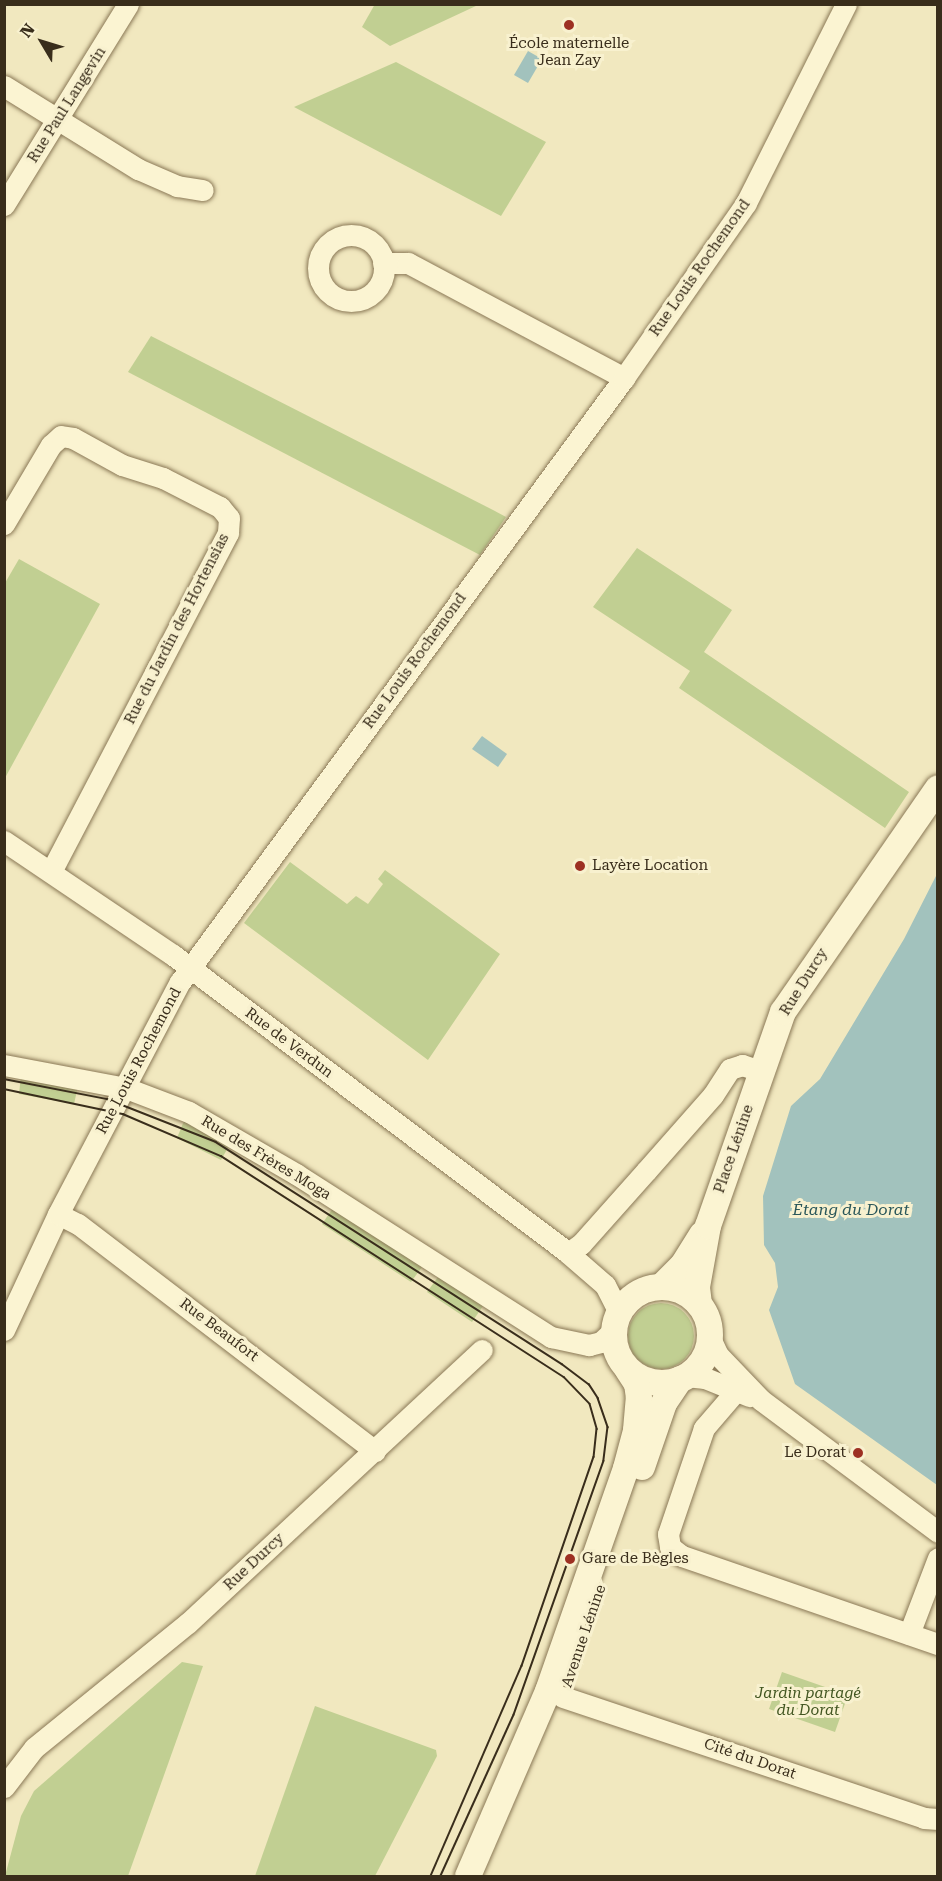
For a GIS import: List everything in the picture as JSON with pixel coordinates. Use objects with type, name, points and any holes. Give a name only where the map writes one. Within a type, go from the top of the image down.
[{"type":"street","name":"Rue Paul Langevin","points":[[4,205],[128,4]]},
{"type":"street","name":"Rue Louis Rochemond","points":[[4,1330],[58,1214],[190,968],[624,378],[746,203],[846,4]]},
{"type":"street","points":[[4,86],[138,169],[177,186],[203,190]]},
{"type":"street","points":[[383,263],[408,262],[624,378]]},
{"type":"street","name":"Rue du Jardin des Hortensias","points":[[4,524],[51,445],[61,436],[73,438],[122,465],[163,478],[220,507],[230,518],[228,533],[51,872]]},
{"type":"street","name":"Rue Durcy","points":[[761,1071],[794,992],[938,788]]},
{"type":"street","name":"Rue de Verdun","points":[[4,842],[190,968],[568,1253]]},
{"type":"street","name":"Rue des Frères Moga","points":[[4,1065],[126,1088],[229,1133],[503,1308]]},
{"type":"street","points":[[761,1071],[742,1065],[730,1070],[662,1153],[581,1244],[568,1253],[605,1285],[617,1321],[617,1352],[628,1370],[653,1382],[705,1378],[735,1392],[761,1400]]},
{"type":"street","name":"Place Lénine","points":[[710,1338],[710,1326],[699,1304],[698,1287],[708,1226],[761,1071]]},
{"type":"street","name":"Rue Beaufort","points":[[58,1214],[87,1231],[375,1451]]},
{"type":"street","name":"Place Lénine","points":[[503,1308],[551,1337],[576,1345],[601,1342],[639,1292],[662,1286],[683,1264],[708,1226]]},
{"type":"street","points":[[662,1286],[688,1294],[699,1304]]},
{"type":"street","points":[[683,1378],[703,1360],[710,1338]]},
{"type":"street","points":[[710,1338],[718,1355],[761,1400],[938,1532]]},
{"type":"street","name":"Rue Durcy","points":[[4,1787],[11,1761],[188,1623],[482,1350]]},
{"type":"street","name":"Avenue Lénine","points":[[468,1876],[511,1784],[626,1468],[636,1430],[639,1398],[637,1384],[628,1370]]},
{"type":"street","name":"Avenue Lénine","points":[[511,1784],[549,1727],[563,1697],[664,1403],[683,1378]]},
{"type":"street","points":[[735,1392],[704,1428],[668,1534],[670,1547],[682,1556],[938,1644]]},
{"type":"street","points":[[909,1634],[938,1558]]},
{"type":"street","name":"Cité du Dorat","points":[[563,1697],[924,1818],[938,1819]]},
{"type":"green space","points":[[375,4],[478,5],[390,46],[362,27]]},
{"type":"green space","points":[[396,62],[546,142],[501,216],[294,107]]},
{"type":"green space","points":[[151,336],[506,517],[480,555],[128,372]]},
{"type":"green space","points":[[637,548],[732,610],[704,652],[909,792],[885,828],[679,688],[690,671],[593,607]]},
{"type":"green space","points":[[19,559],[100,604],[5,778],[5,583]]},
{"type":"green space","points":[[290,862],[347,904],[356,896],[368,904],[383,884],[378,879],[385,870],[500,954],[428,1060],[244,923]]},
{"type":"green space","points":[[21,1076],[78,1086],[74,1104],[19,1094]]},
{"type":"green space","points":[[184,1121],[230,1144],[221,1160],[177,1138]]},
{"type":"green space","points":[[333,1208],[422,1267],[411,1282],[322,1224]]},
{"type":"green space","points":[[438,1277],[483,1306],[472,1322],[427,1292]]},
{"type":"green space","points":[[661,1303],[673,1306],[684,1313],[691,1324],[694,1336],[691,1348],[684,1359],[673,1366],[661,1369],[649,1366],[638,1359],[631,1348],[628,1336],[631,1324],[638,1313],[649,1306]]},
{"type":"green space","points":[[182,1662],[203,1666],[128,1876],[5,1876],[21,1816],[34,1791]]},
{"type":"green space","name":"Jardin partagé du Dorat","points":[[782,1672],[848,1695],[835,1732],[769,1709]]},
{"type":"green space","points":[[315,1706],[436,1750],[437,1756],[375,1876],[255,1876]]},
{"type":"water","points":[[528,51],[542,59],[528,83],[514,75]]},
{"type":"water","points":[[482,736],[507,754],[498,767],[472,749]]},
{"type":"water","name":"Étang du Dorat","points":[[937,874],[937,1485],[795,1384],[769,1310],[778,1287],[775,1263],[764,1245],[763,1196],[791,1106],[820,1079],[904,939]]},
{"type":"tram line","points":[[4,1079],[107,1099],[216,1142],[562,1364],[589,1384],[598,1398],[608,1427],[604,1461],[514,1715],[441,1876]]},
{"type":"tram line","points":[[4,1089],[123,1114],[221,1156],[564,1377],[590,1404],[597,1429],[594,1457],[522,1666],[431,1876]]},
{"type":"place","name":"École maternelle Jean Zay","points":[[569,25]]},
{"type":"place","name":"Layère Location","points":[[580,866]]},
{"type":"place","name":"Le Dorat","points":[[858,1453]]},
{"type":"place","name":"Gare de Bègles","points":[[570,1559]]}]
